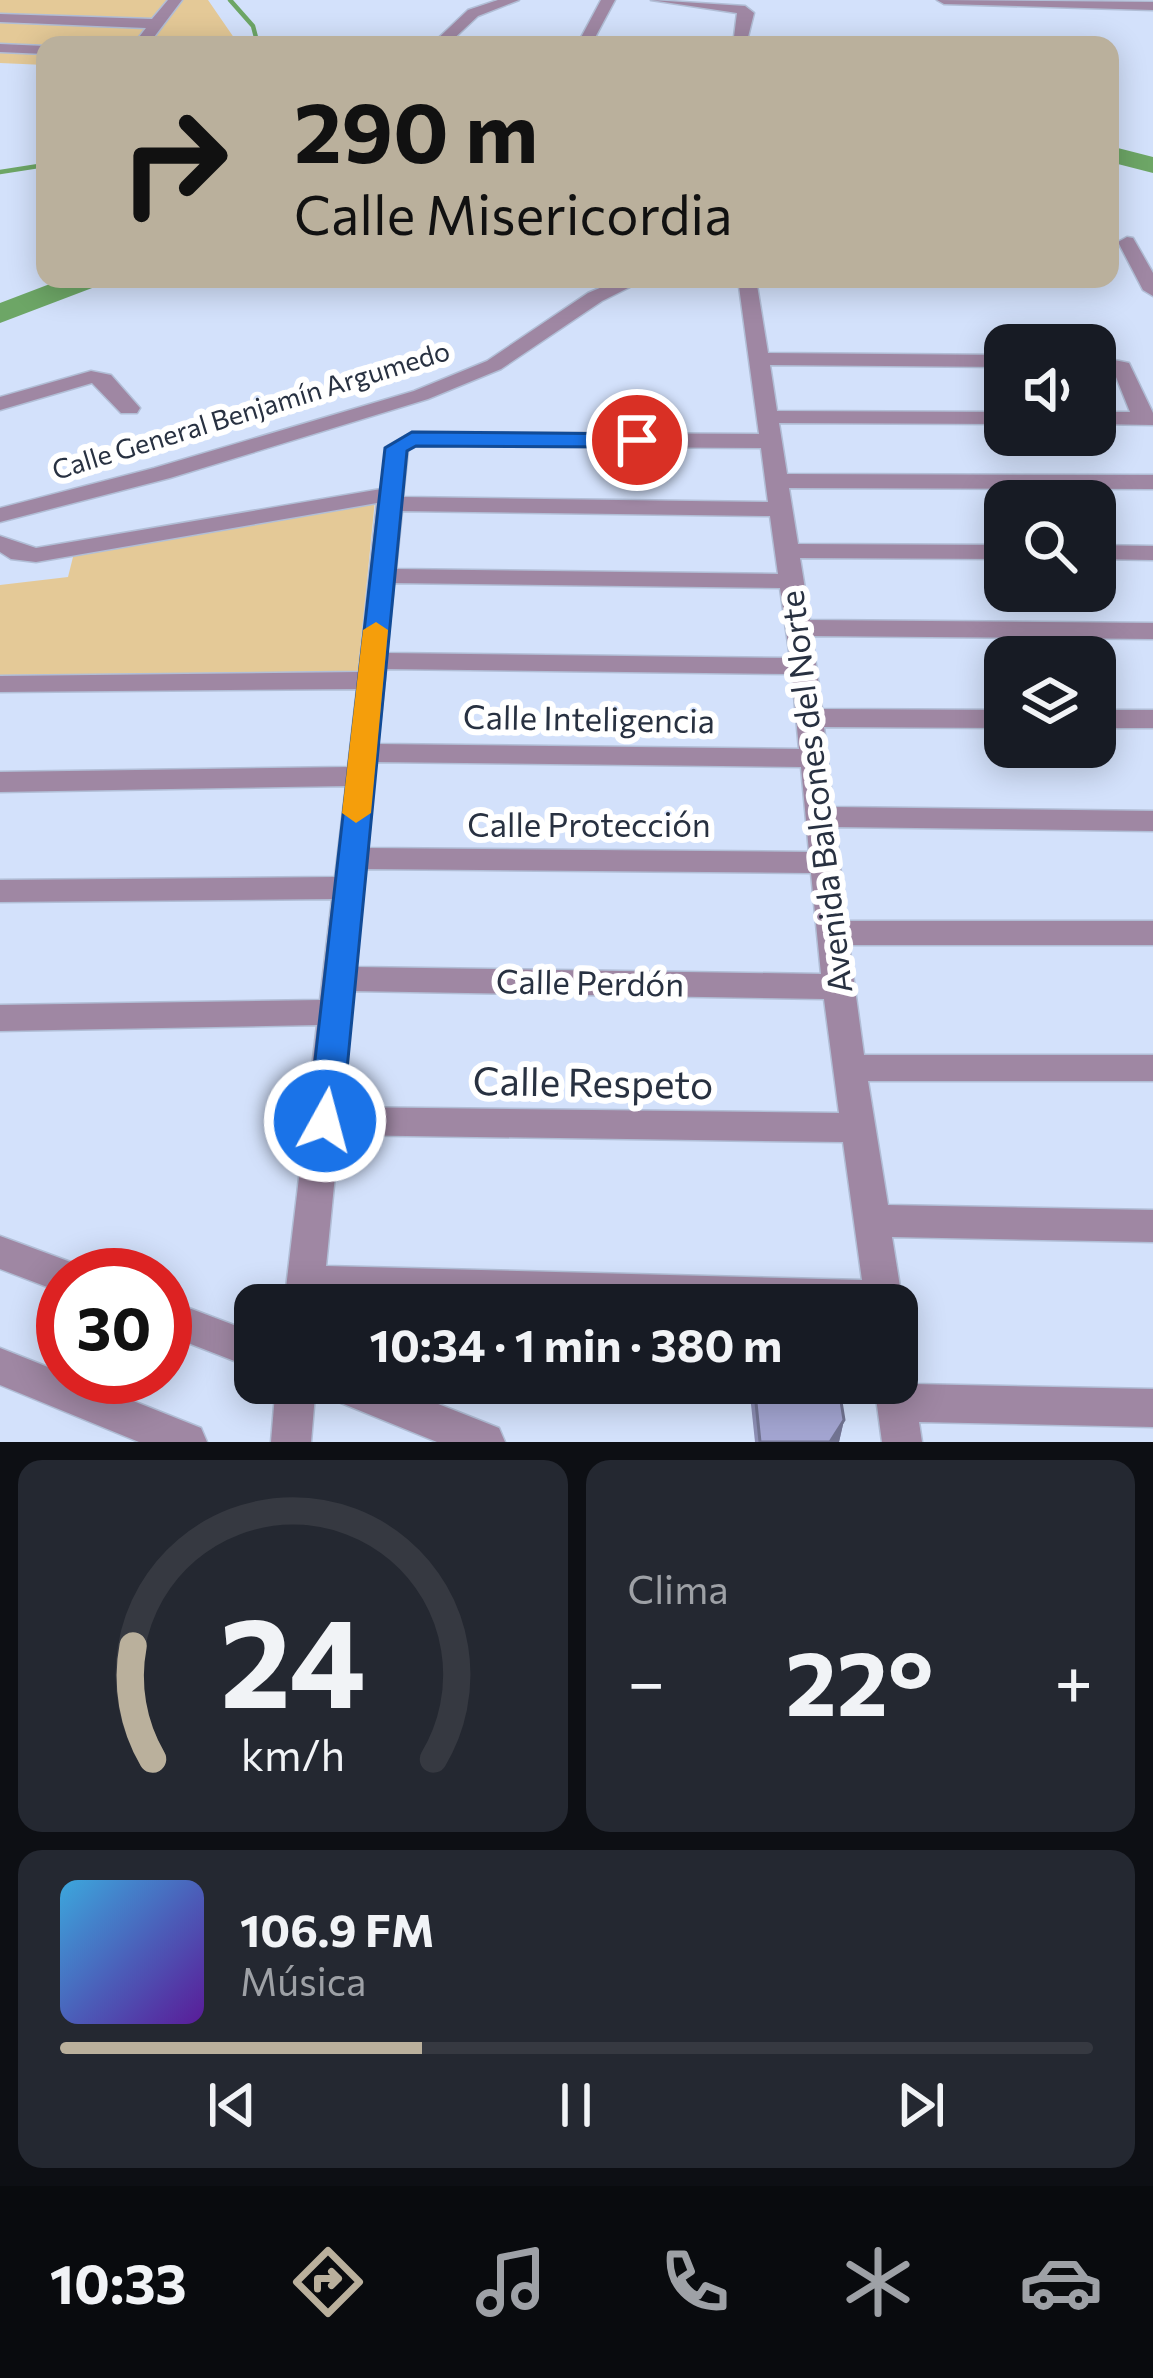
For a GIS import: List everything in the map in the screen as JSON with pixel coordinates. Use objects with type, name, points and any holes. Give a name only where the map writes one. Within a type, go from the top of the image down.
[{"type":"street","points":[[148,36],[175,0]]},
{"type":"street","points":[[448,36],[473,13],[512,0]]},
{"type":"street","points":[[589,36],[608,0]]},
{"type":"street","points":[[658,0],[740,9],[747,13],[741,36]]},
{"type":"street","points":[[944,0],[1153,6]]},
{"type":"street","points":[[0,18],[158,24]]},
{"type":"street","points":[[0,48],[36,50]]},
{"type":"street","points":[[1119,240],[1153,248]]},
{"type":"street","points":[[1119,241],[1153,290]]},
{"type":"street","name":"Calle General Benjamín Argumedo","points":[[0,515],[145,478],[422,395],[494,365],[617,288]]},
{"type":"street","name":"Avenida Balcones del Norte","points":[[748,288],[799,628],[838,987],[882,1284]]},
{"type":"street","points":[[757,359],[984,362]]},
{"type":"street","points":[[1116,366],[1122,367],[1148,418],[1116,418]]},
{"type":"street","points":[[0,404],[91,376],[104,379],[129,408]]},
{"type":"street","points":[[305,1284],[388,499],[401,441],[984,419]]},
{"type":"street","points":[[2,543],[19,554],[36,554],[388,499],[779,495],[1153,482]]},
{"type":"street","points":[[786,550],[984,552]]},
{"type":"street","points":[[1116,552],[1153,553]]},
{"type":"street","points":[[380,576],[791,581]]},
{"type":"street","points":[[799,628],[1153,632]]},
{"type":"street","points":[[0,684],[372,670],[804,666]]},
{"type":"street","points":[[811,718],[984,719]]},
{"type":"street","points":[[1116,719],[1153,719]]},
{"type":"street","name":"Calle Inteligencia","points":[[0,782],[361,764],[814,758]]},
{"type":"street","points":[[820,817],[1153,821]]},
{"type":"street","name":"Calle Protección","points":[[0,891],[350,874],[825,862]]},
{"type":"street","points":[[832,933],[1153,933]]},
{"type":"street","name":"Calle Perdón","points":[[0,1018],[339,996],[838,987]]},
{"type":"street","points":[[852,1068],[1153,1069]]},
{"type":"street","name":"Calle Respeto","points":[[325,1121],[860,1128]]},
{"type":"street","points":[[873,1221],[1153,1226]]},
{"type":"street","points":[[0,1252],[36,1266]]},
{"type":"street","points":[[192,1326],[234,1343]]},
{"type":"street","points":[[0,1366],[187,1442]]},
{"type":"street","points":[[291,1442],[294,1404]]},
{"type":"street","points":[[390,1404],[485,1442]]},
{"type":"street","points":[[898,1409],[1153,1408]]},
{"type":"shaded area","points":[[0,0],[208,0],[233,36],[36,36],[36,65],[0,63]]},
{"type":"shaded area","points":[[375,500],[358,671],[0,675],[0,585],[68,577],[73,557],[147,535]]},
{"type":"building","points":[[756,1404],[841,1404],[844,1420],[830,1442],[760,1442]]},
{"type":"waterway","points":[[230,0],[253,26],[256,36]]},
{"type":"waterway","points":[[1119,156],[1153,165]]},
{"type":"waterway","points":[[0,172],[36,166]]},
{"type":"waterway","points":[[0,314],[67,288]]},
{"type":"slow traffic","points":[[356,813],[376,630]]},
{"type":"route","points":[[325,1121],[397,448],[401,441],[412,439],[637,440]]}]
